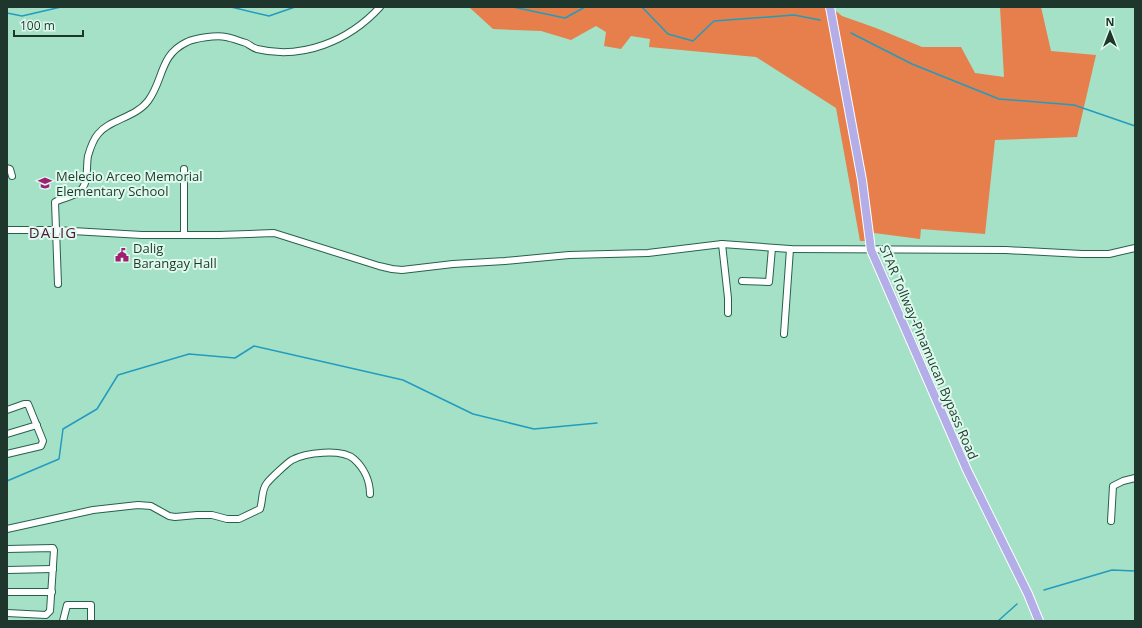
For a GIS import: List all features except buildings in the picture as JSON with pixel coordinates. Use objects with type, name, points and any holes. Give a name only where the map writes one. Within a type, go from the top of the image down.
[{"type":"main road","name":"STAR Tollway-Pinamucan Bypass Road","points":[[830,7],[862,180],[871,250],[967,470],[1028,594],[1039,621]]},
{"type":"street","points":[[58,284],[55,202],[80,192],[84,185],[88,157],[93,142],[99,133],[105,128],[141,110],[152,95],[169,56],[175,49],[188,41],[200,38],[224,36],[249,44],[255,48],[287,52],[301,52],[345,36],[368,20],[380,7]]},
{"type":"street","points":[[7,168],[10,169],[12,176]]},
{"type":"street","points":[[184,169],[184,234]]},
{"type":"street","points":[[7,230],[55,230],[142,235],[274,233],[379,266],[402,270],[432,266],[569,255],[648,253],[722,244],[790,249],[871,250],[912,248],[1006,250],[1061,254],[1103,254],[1115,253],[1135,248]]},
{"type":"street","points":[[722,244],[728,298],[728,312]]},
{"type":"street","points":[[742,281],[769,282],[772,248]]},
{"type":"street","points":[[784,334],[790,249]]},
{"type":"street","points":[[7,410],[28,404],[43,441],[41,446],[7,454]]},
{"type":"street","points":[[7,434],[37,425]]},
{"type":"street","points":[[7,528],[94,510],[138,505],[151,506],[169,516],[175,517],[212,515],[227,519],[239,519],[260,509],[263,502],[263,490],[267,483],[291,461],[311,453],[345,454],[353,459],[365,473],[370,484],[370,494]]},
{"type":"street","points":[[1112,521],[1113,486],[1123,481],[1135,478]]},
{"type":"street","points":[[7,549],[53,548],[50,611],[46,615],[7,613]]},
{"type":"street","points":[[7,570],[53,569]]},
{"type":"street","points":[[7,592],[52,592]]},
{"type":"street","points":[[63,621],[67,605],[91,605],[91,621]]},
{"type":"shaded area","points":[[469,7],[831,7],[842,16],[922,47],[961,47],[975,73],[1004,77],[1000,7],[1041,7],[1051,51],[1096,55],[1077,137],[995,140],[985,234],[921,229],[920,239],[874,233],[873,241],[860,241],[836,108],[756,57],[649,47],[650,39],[631,36],[621,49],[604,46],[606,32],[596,26],[571,40],[541,31],[493,29]]},
{"type":"waterway","points":[[7,13],[22,16],[61,7]]},
{"type":"waterway","points":[[231,7],[269,16],[295,7]]},
{"type":"waterway","points":[[513,7],[565,18],[585,7]]},
{"type":"waterway","points":[[642,7],[668,34],[693,41],[714,21],[794,15],[820,20]]},
{"type":"waterway","points":[[851,33],[912,64],[999,99],[1074,105],[1135,126]]},
{"type":"waterway","points":[[7,481],[59,459],[63,429],[97,409],[118,375],[189,354],[235,358],[254,346],[403,380],[473,414],[534,429],[597,423]]},
{"type":"waterway","points":[[1044,590],[1112,570],[1135,571]]},
{"type":"waterway","points":[[998,621],[1017,604]]},
{"type":"place","name":"Melecio Arceo Memorial Elementary School","points":[[45,183]]},
{"type":"place","name":"Dalig Barangay Hall","points":[[122,255]]},
{"type":"district","name":"DALIG","points":[[53,232]]}]
